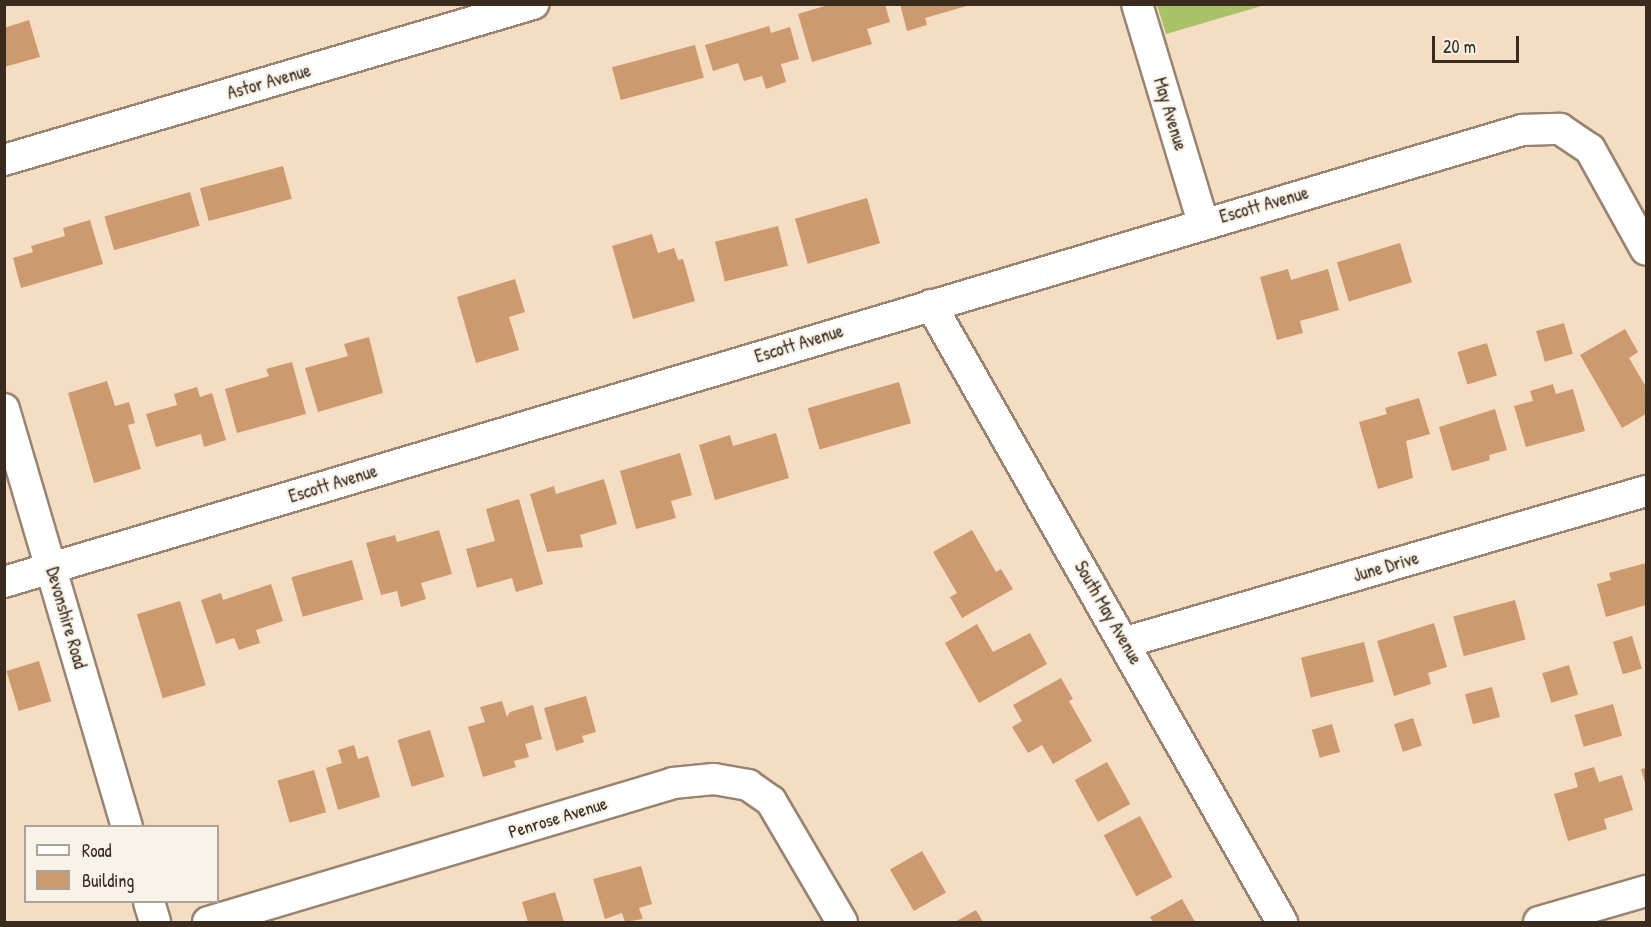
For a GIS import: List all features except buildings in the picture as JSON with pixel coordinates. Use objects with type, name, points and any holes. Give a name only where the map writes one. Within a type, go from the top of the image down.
[{"type":"street","name":"Astor Avenue","points":[[4,160],[533,4]]},
{"type":"street","name":"May Avenue","points":[[1137,4],[1203,223]]},
{"type":"street","name":"Escott Avenue","points":[[4,582],[1203,223],[1522,130],[1560,129],[1590,149],[1647,250]]},
{"type":"street","name":"South May Avenue","points":[[931,305],[1126,642],[1282,922]]},
{"type":"street","name":"Devonshire Road","points":[[4,409],[127,825]]},
{"type":"street","name":"June Drive","points":[[1126,642],[1647,491]]},
{"type":"street","name":"Penrose Avenue","points":[[208,922],[673,783],[714,779],[748,785],[771,801],[842,922]]},
{"type":"street","points":[[1539,922],[1647,891]]},
{"type":"street","points":[[149,903],[155,922]]},
{"type":"green space","points":[[1157,4],[1265,5],[1166,34]]}]
